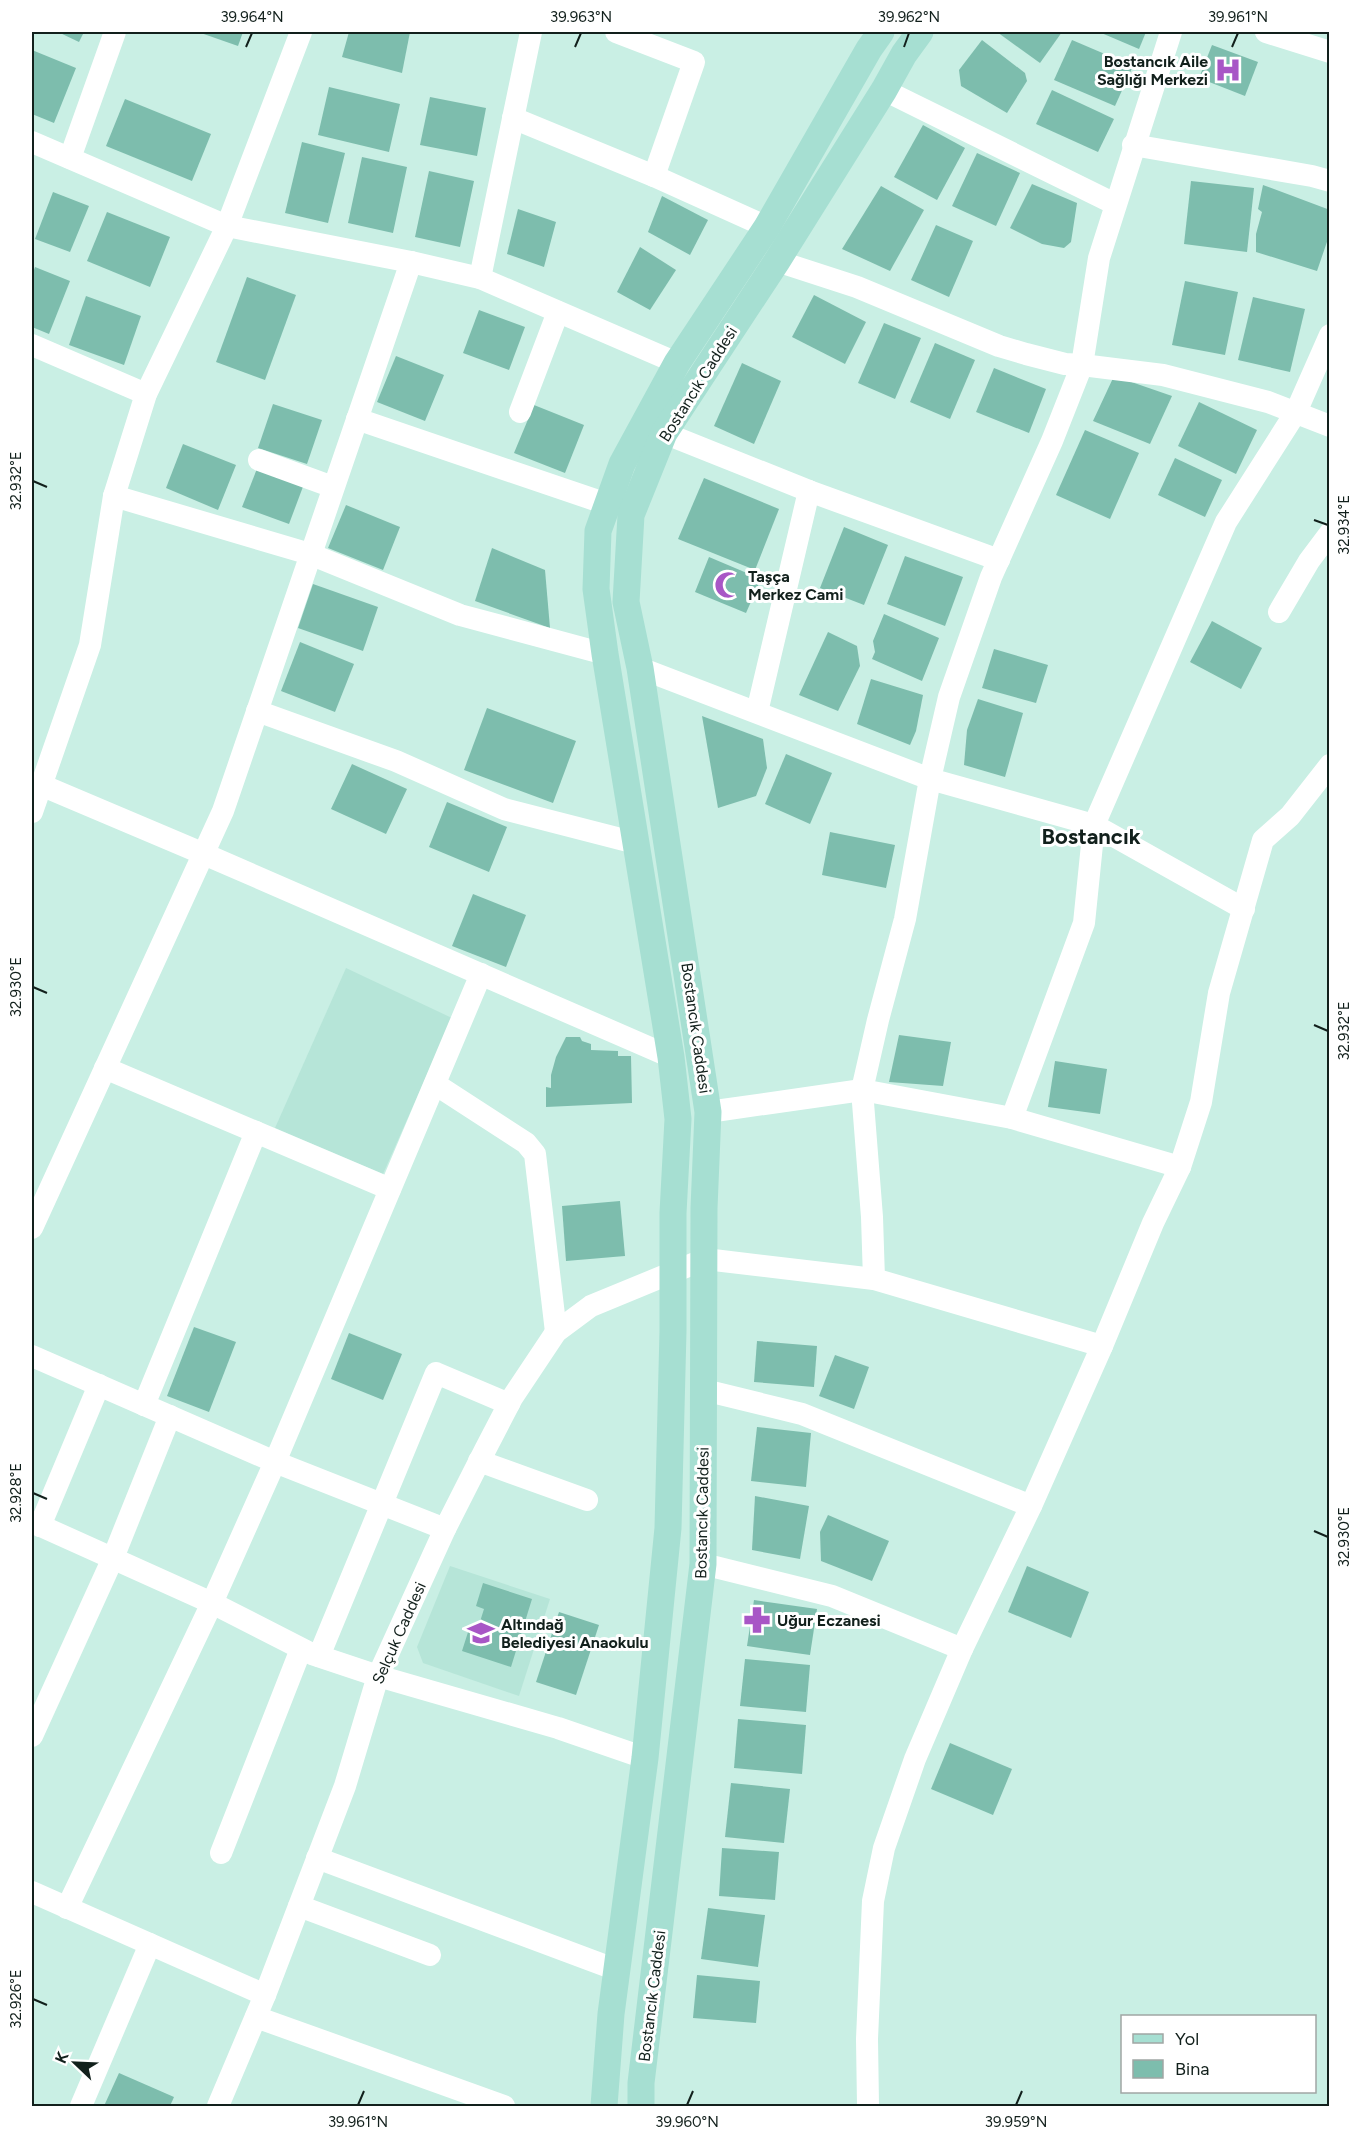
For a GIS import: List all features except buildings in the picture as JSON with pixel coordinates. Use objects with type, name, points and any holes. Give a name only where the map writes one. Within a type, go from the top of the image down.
[{"type":"main road","name":"Bostancık Caddesi","points":[[604,2106],[617,1970],[645,1758],[668,1528],[674,1331],[673,1213],[678,1119],[671,1057],[596,589],[598,531],[622,464],[677,363],[767,227],[863,58],[881,32]]},
{"type":"main road","name":"Bostancık Caddesi","points":[[641,2106],[644,2060],[703,1564],[704,1208],[708,1112],[640,668],[626,602],[631,515],[664,433],[777,261],[904,54],[920,32]]},
{"type":"street","points":[[70,158],[115,32]]},
{"type":"street","points":[[32,812],[90,645],[114,496],[146,394],[227,226],[301,32]]},
{"type":"street","points":[[480,278],[531,32]]},
{"type":"street","points":[[616,32],[694,62],[654,176]]},
{"type":"street","points":[[873,1280],[872,1217],[862,1090],[905,919],[930,779],[949,697],[999,560],[1052,441],[1082,365],[1099,258],[1171,32]]},
{"type":"street","points":[[1266,32],[1329,52]]},
{"type":"street","points":[[884,90],[1115,204]]},
{"type":"street","points":[[513,118],[654,176],[767,227]]},
{"type":"street","points":[[32,142],[227,226],[480,278],[677,363]]},
{"type":"street","points":[[1133,146],[1312,176],[1329,182]]},
{"type":"street","points":[[777,261],[857,287],[999,346],[1065,364],[1163,375],[1268,402],[1329,426]]},
{"type":"street","points":[[32,1228],[38,1191],[105,1068],[223,811],[411,262]]},
{"type":"street","points":[[520,412],[558,312]]},
{"type":"street","points":[[1012,1118],[1084,923],[1094,825],[1226,522],[1296,412],[1329,335]]},
{"type":"street","points":[[32,345],[146,394]]},
{"type":"street","points":[[357,419],[608,504]]},
{"type":"street","points":[[664,433],[809,492],[999,560]]},
{"type":"street","points":[[259,460],[333,487]]},
{"type":"street","points":[[757,712],[809,492]]},
{"type":"street","points":[[114,496],[310,554],[460,615],[605,654]]},
{"type":"street","points":[[1279,612],[1309,561],[1329,533]]},
{"type":"street","points":[[640,668],[930,779],[1094,825],[1244,909]]},
{"type":"street","points":[[257,711],[396,761],[504,809],[636,843]]},
{"type":"street","points":[[868,2106],[867,2039],[873,1901],[884,1848],[911,1770],[962,1649],[1031,1506],[1102,1346],[1153,1223],[1180,1167],[1201,1102],[1219,993],[1263,840],[1290,816],[1329,765]]},
{"type":"street","points":[[41,785],[671,1057]]},
{"type":"street","points":[[67,1908],[212,1603],[275,1462],[481,974]]},
{"type":"street","points":[[105,1068],[390,1189]]},
{"type":"street","points":[[435,1084],[526,1143],[536,1154],[556,1332]]},
{"type":"street","points":[[708,1112],[862,1090],[1012,1118],[1180,1167]]},
{"type":"street","points":[[144,1405],[256,1132]]},
{"type":"street","points":[[705,1259],[873,1280],[1102,1346]]},
{"type":"street","name":"Selçuk Caddesi","points":[[218,2106],[265,1995],[345,1786],[378,1676],[445,1529],[509,1404],[532,1365],[556,1332],[591,1306],[705,1259]]},
{"type":"street","points":[[32,1356],[275,1462],[445,1529]]},
{"type":"street","points":[[221,1853],[310,1653],[383,1504],[436,1373],[509,1404]]},
{"type":"street","points":[[99,1385],[36,1524],[212,1603],[310,1653],[378,1676],[558,1728],[645,1758]]},
{"type":"street","points":[[704,1390],[802,1414],[1031,1506]]},
{"type":"street","points":[[32,1736],[113,1558],[170,1416]]},
{"type":"street","points":[[479,1461],[587,1500]]},
{"type":"street","points":[[703,1564],[832,1596],[962,1649]]},
{"type":"street","points":[[317,1858],[617,1970]]},
{"type":"street","points":[[32,1892],[265,1995]]},
{"type":"street","points":[[299,1906],[430,1955]]},
{"type":"street","points":[[81,2106],[150,1944]]},
{"type":"street","points":[[256,2017],[504,2106]]},
{"type":"shaded area","points":[[346,968],[452,1018],[383,1174],[275,1128]]},
{"type":"shaded area","name":"Altındağ Belediyesi Anaokulu","points":[[450,1566],[550,1599],[519,1696],[423,1663],[417,1647]]},
{"type":"place","name":"Bostancık Aile Sağlığı Merkezi","points":[[1228,70]]},
{"type":"place","name":"Taşça Merkez Cami","points":[[728,585]]},
{"type":"place","name":"Uğur Eczanesi","points":[[757,1620]]},
{"type":"place","name":"Altındağ Belediyesi Anaokulu","points":[[481,1633]]},
{"type":"district","name":"Bostancık","points":[[1091,836]]}]
